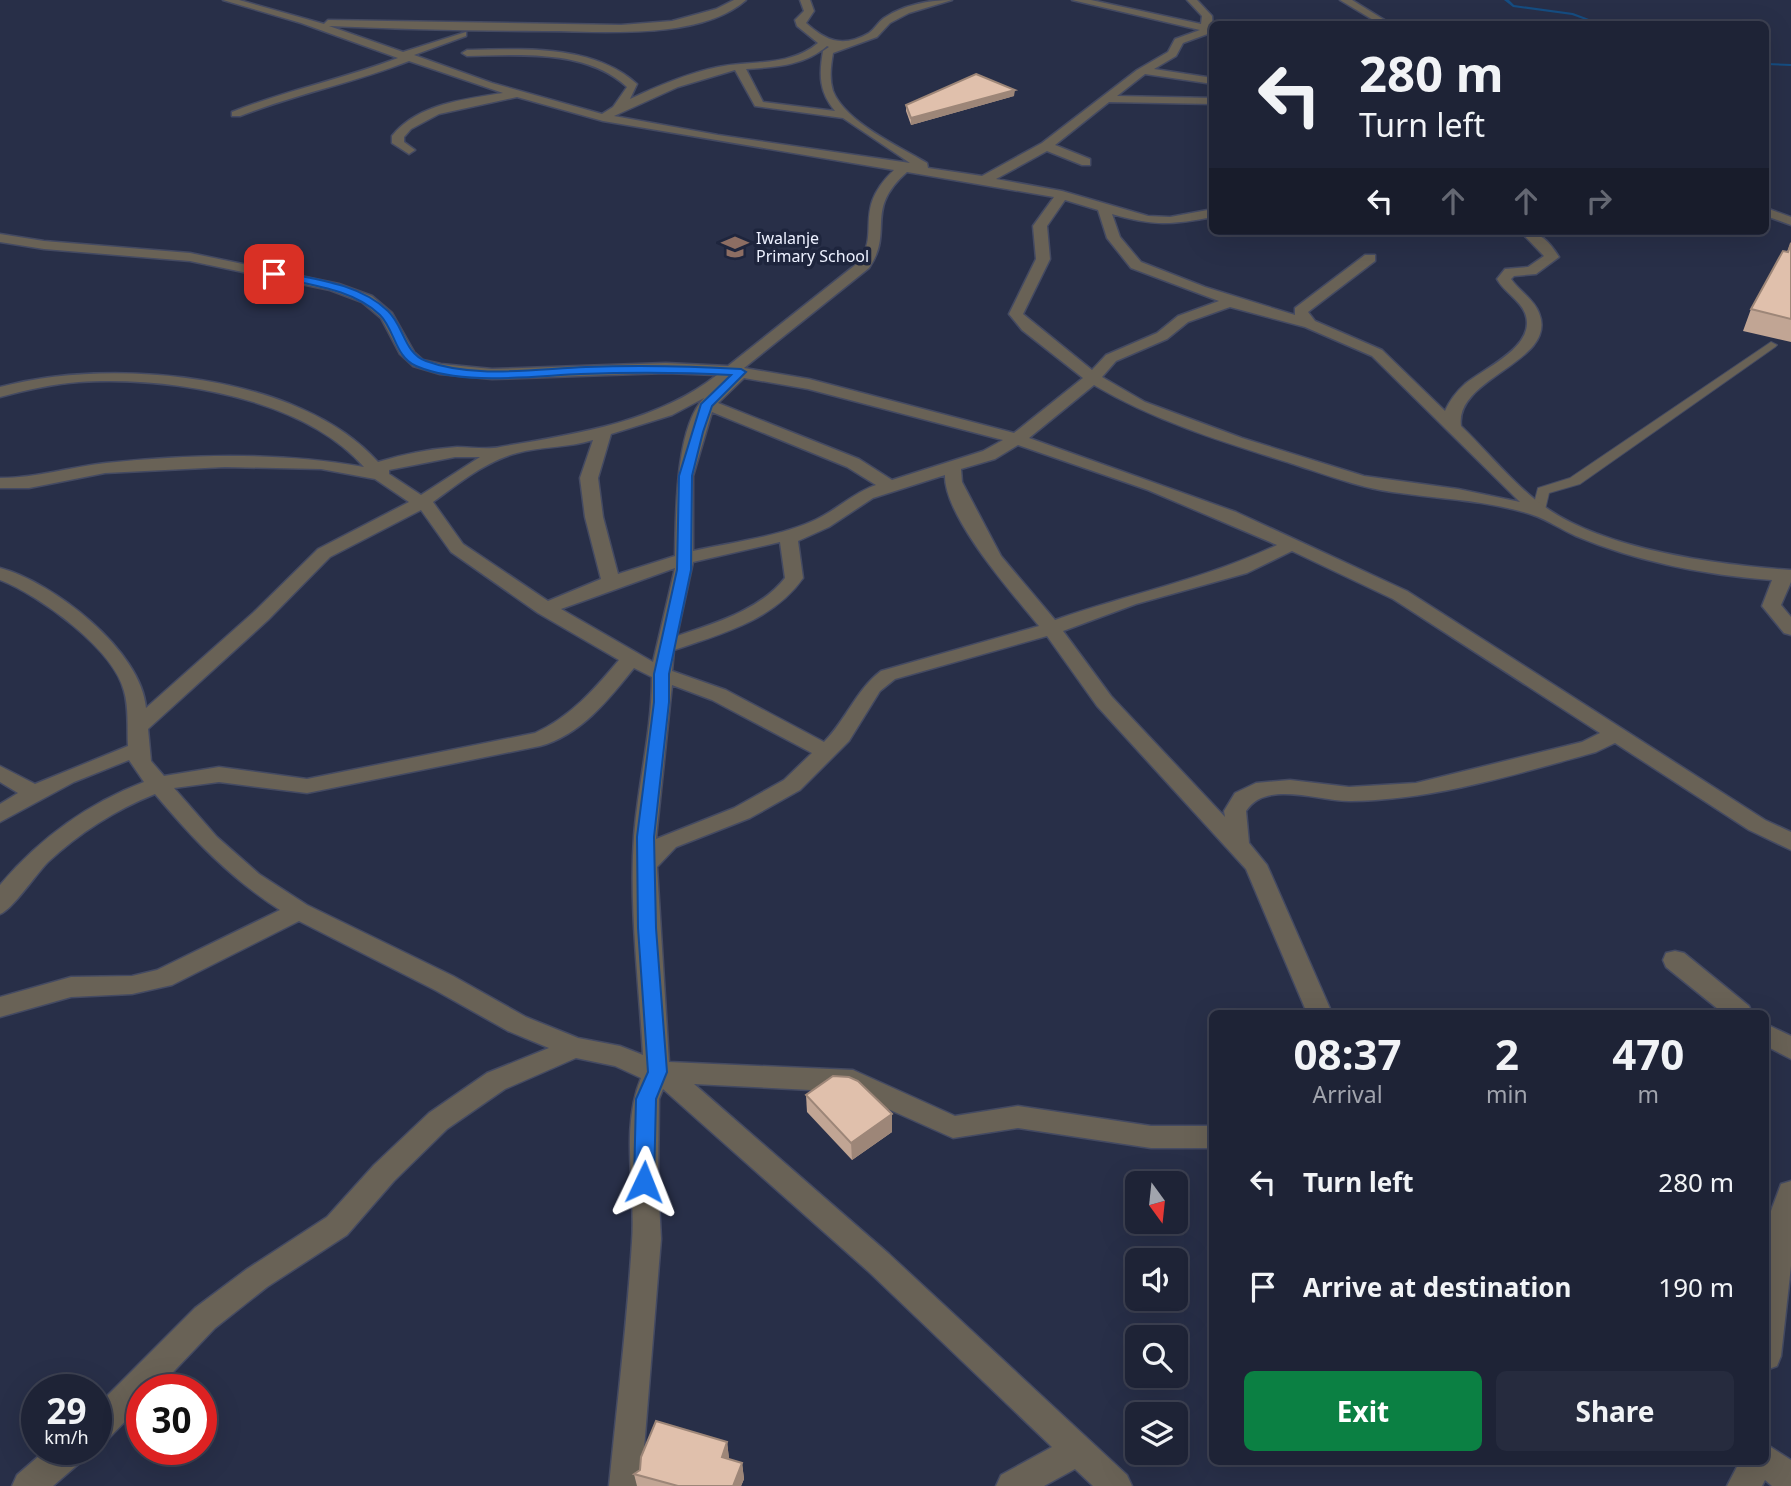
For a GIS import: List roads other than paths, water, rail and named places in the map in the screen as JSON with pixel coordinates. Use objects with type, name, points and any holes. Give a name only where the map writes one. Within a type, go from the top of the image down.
[{"type":"street","points":[[228,0],[305,21],[438,69],[603,118],[741,143],[984,180],[1062,195],[1104,210],[1163,222],[1209,214]]},
{"type":"street","points":[[305,21],[479,29],[669,23],[721,11],[741,0]]},
{"type":"street","points":[[805,0],[809,11],[800,20],[801,24],[831,44]]},
{"type":"street","points":[[603,118],[619,107],[706,73],[784,62],[831,44],[873,35],[889,18],[947,0]]},
{"type":"street","points":[[1077,0],[1209,28]]},
{"type":"street","points":[[1192,0],[1207,16],[1209,24]]},
{"type":"street","points":[[1345,0],[1380,21]]},
{"type":"street","points":[[984,180],[1046,146],[1143,71],[1172,54],[1179,41],[1209,28]]},
{"type":"street","points":[[236,114],[286,94],[355,77],[479,29]]},
{"type":"street","points":[[438,69],[479,43],[524,29]]},
{"type":"street","points":[[831,44],[824,79],[832,100],[845,115],[930,170]]},
{"type":"street","points":[[467,53],[519,54],[593,62],[616,73],[633,86],[619,107]]},
{"type":"street","points":[[739,67],[759,104],[845,115]]},
{"type":"street","points":[[1143,71],[1209,80]]},
{"type":"street","points":[[409,150],[398,143],[398,136],[412,124],[458,105],[520,93]]},
{"type":"street","points":[[1106,99],[1209,101]]},
{"type":"street","points":[[1046,146],[1086,162]]},
{"type":"street","points":[[0,814],[33,792],[93,765],[138,739],[324,552],[421,503],[461,474],[500,453],[518,447],[566,443],[666,412],[735,372],[864,265],[875,243],[875,205],[906,166]]},
{"type":"street","points":[[1062,195],[1040,226],[1043,259],[1016,314],[1027,327],[1093,378],[1139,405],[1236,441],[1336,472],[1391,487],[1458,494],[1539,511],[1583,533],[1658,557],[1726,571],[1787,576],[1772,606],[1791,629]]},
{"type":"street","points":[[1104,210],[1114,238],[1136,265],[1169,280],[1310,324],[1354,341],[1383,357],[1539,511]]},
{"type":"street","points":[[1769,213],[1791,221]]},
{"type":"street","points":[[1453,429],[1452,413],[1475,383],[1524,345],[1530,336],[1534,322],[1530,310],[1504,279],[1510,272],[1531,271],[1552,257],[1546,247],[1532,235]]},
{"type":"street","points":[[0,238],[44,245],[190,257],[334,287],[367,299],[387,316],[408,354],[418,363],[440,369],[512,374],[654,368],[735,372],[809,384],[1017,439],[1154,486],[1293,544],[1400,595],[1757,825],[1791,842]]},
{"type":"street","points":[[1310,324],[1300,311],[1370,258]]},
{"type":"street","points":[[545,609],[611,582],[686,558],[798,533],[823,523],[867,494],[953,468],[1000,450],[1093,378],[1111,358],[1162,336],[1183,319],[1229,302],[1247,305]]},
{"type":"street","points":[[625,1486],[648,1239],[644,1182],[646,1099],[657,1072],[647,928],[645,837],[662,702],[665,647],[686,558],[685,476],[707,404],[735,372]]},
{"type":"street","points":[[0,392],[50,379],[141,378],[237,393],[280,406],[325,426],[356,448],[380,475],[430,509],[443,537],[545,609],[631,659],[662,674],[719,695],[827,752]]},
{"type":"street","points":[[707,404],[853,463],[889,486]]},
{"type":"street","points":[[603,433],[589,478],[594,517],[611,582]]},
{"type":"street","points":[[380,475],[381,467],[433,454],[468,450],[500,453]]},
{"type":"street","points":[[0,483],[24,484],[105,468],[225,462],[321,464],[380,475]]},
{"type":"street","points":[[953,468],[954,482],[962,504],[993,558],[1052,629],[1104,701],[1238,842],[1256,865],[1318,1010]]},
{"type":"street","points":[[665,647],[732,622],[768,603],[782,592],[794,578],[789,539],[798,533]]},
{"type":"street","points":[[646,865],[668,841],[769,799],[792,785],[827,752],[854,720],[873,687],[888,676],[1052,629],[1129,600],[1241,569],[1293,544]]},
{"type":"street","points":[[0,574],[34,589],[100,638],[130,679],[135,692],[140,763],[209,842],[251,880],[299,911],[444,983],[517,1024],[575,1048],[620,1056],[657,1072],[700,1104],[879,1263],[1116,1486]]},
{"type":"street","points":[[0,905],[2,898],[33,863],[66,835],[111,806],[161,785],[205,775],[229,775],[287,786],[307,786],[540,739],[576,719],[631,659]]},
{"type":"street","points":[[1238,842],[1235,811],[1243,798],[1256,790],[1290,787],[1349,794],[1416,790],[1589,747],[1616,734]]},
{"type":"street","points":[[0,772],[33,792]]},
{"type":"street","points":[[0,1007],[38,994],[71,987],[132,985],[163,978],[299,911]]},
{"type":"street","points":[[1675,960],[1736,1010]]},
{"type":"street","points":[[1769,1036],[1791,1049]]},
{"type":"street","points":[[112,1413],[215,1310],[257,1278],[337,1227],[384,1173],[438,1121],[496,1081],[575,1048]]},
{"type":"street","points":[[657,1072],[853,1081],[953,1127],[1018,1118],[1151,1137],[1209,1137]]},
{"type":"street","points":[[1769,1330],[1782,1219],[1791,1193]]},
{"type":"street","points":[[1012,1486],[1077,1451]]},
{"type":"street","points":[[1769,1462],[1791,1480]]},
{"type":"street","points":[[28,1486],[53,1465]]},
{"type":"street","points":[[1743,1486],[1756,1465]]},
{"type":"lane","points":[[1539,511],[1543,491],[1575,481],[1772,345]]},
{"type":"waterway","points":[[1506,0],[1513,6],[1573,14],[1592,21]]},
{"type":"waterway","points":[[1769,64],[1791,65]]},
{"type":"place","name":"Iwalanje Primary School","points":[[735,247]]}]
